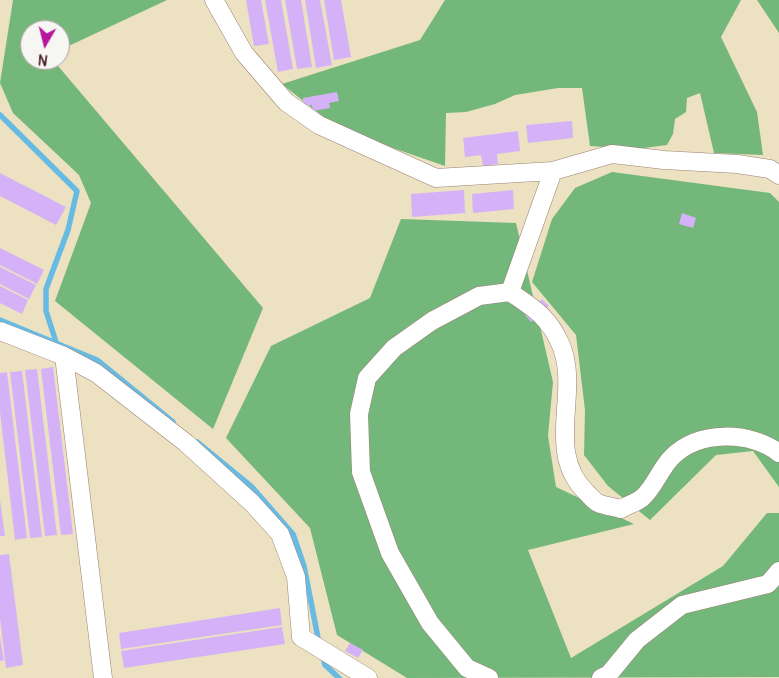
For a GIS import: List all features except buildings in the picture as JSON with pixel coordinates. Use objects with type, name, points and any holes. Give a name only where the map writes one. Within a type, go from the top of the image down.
[{"type":"street","points":[[214,0],[244,53],[286,102],[319,126],[436,178],[553,171],[612,154],[664,160],[737,164],[770,169],[779,175]]},
{"type":"street","points":[[510,292],[553,171]]},
{"type":"street","points":[[489,678],[467,668],[430,623],[390,553],[361,472],[359,414],[367,378],[394,348],[432,321],[479,296],[510,292],[545,317],[561,344],[568,374],[563,429],[568,463],[578,484],[598,503],[621,509],[642,498],[672,456],[702,439],[718,436],[746,438],[766,443],[779,453]]},
{"type":"street","points":[[0,330],[64,356],[96,373],[186,443],[252,503],[280,534],[296,577],[302,636],[368,678]]},
{"type":"street","points":[[64,356],[103,678]]},
{"type":"street","points":[[601,678],[609,674],[637,640],[682,606],[768,584],[779,571]]},
{"type":"green space","points":[[13,0],[167,0],[70,45],[70,20],[20,20],[20,70],[61,70],[263,308],[213,429],[55,301],[91,203],[79,175],[13,113],[0,83]]},
{"type":"green space","points":[[445,0],[741,0],[721,37],[757,112],[763,155],[714,153],[700,93],[687,98],[686,112],[675,119],[673,134],[667,145],[636,149],[590,146],[582,88],[558,88],[515,95],[495,104],[466,112],[446,113],[445,166],[390,147],[327,120],[282,84],[420,40]]},
{"type":"green space","points":[[757,0],[779,0],[779,33]]},
{"type":"green space","points":[[612,172],[770,193],[779,202],[779,487],[753,451],[716,455],[650,520],[608,486],[584,455],[585,410],[576,335],[532,282],[552,219],[575,188]]},
{"type":"green space","points":[[401,219],[516,223],[553,382],[548,436],[556,487],[634,524],[528,550],[571,658],[723,566],[767,513],[779,513],[779,677],[407,678],[337,635],[310,528],[226,438],[271,346],[370,298]]},
{"type":"waterway","points":[[0,115],[77,191],[68,230],[46,289],[46,311],[56,342]]},
{"type":"waterway","points":[[0,320],[97,360],[173,422]]},
{"type":"waterway","points":[[197,442],[252,487],[293,534],[304,566],[319,643]]},
{"type":"waterway","points":[[322,654],[325,665],[339,678]]}]
